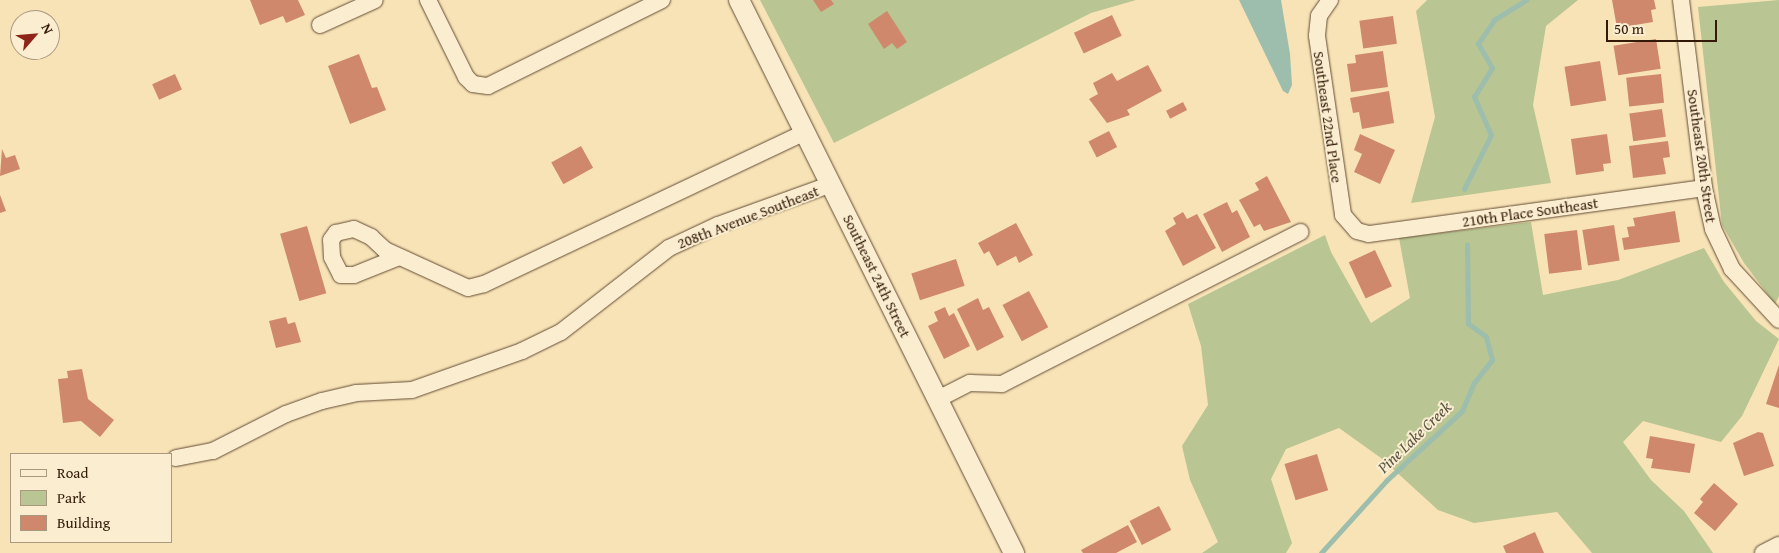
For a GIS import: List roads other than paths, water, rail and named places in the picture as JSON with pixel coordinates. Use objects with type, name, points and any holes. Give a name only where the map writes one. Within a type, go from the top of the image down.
[{"type":"street","points":[[320,25],[375,0]]},
{"type":"street","points":[[428,0],[466,78],[473,84],[488,86],[662,0]]},
{"type":"street","name":"Southeast 24th Street","points":[[739,0],[1014,553]]},
{"type":"street","name":"Southeast 22nd Place","points":[[1330,0],[1319,16],[1317,36],[1343,215],[1357,232]]},
{"type":"street","name":"Southeast 20th Street","points":[[1681,0],[1704,188],[1713,229],[1732,269],[1779,320]]},
{"type":"street","points":[[399,257],[468,288],[484,284],[805,132]]},
{"type":"street","name":"208th Avenue Southeast","points":[[176,458],[213,451],[286,414],[322,401],[356,393],[412,390],[522,351],[561,332],[668,248],[718,225],[832,184]]},
{"type":"street","name":"210th Place Southeast","points":[[1357,232],[1369,234],[1704,188]]},
{"type":"street","points":[[938,399],[970,383],[1002,384],[1300,232]]},
{"type":"street","points":[[1763,553],[1779,545]]},
{"type":"waterway","name":"Pine Lake Creek","points":[[1464,189],[1491,135],[1474,97],[1492,68],[1478,44],[1494,20],[1526,0]]},
{"type":"waterway","name":"Pine Lake Creek","points":[[1321,553],[1386,481],[1462,411],[1474,383],[1492,360],[1486,337],[1468,324],[1467,245]]}]
